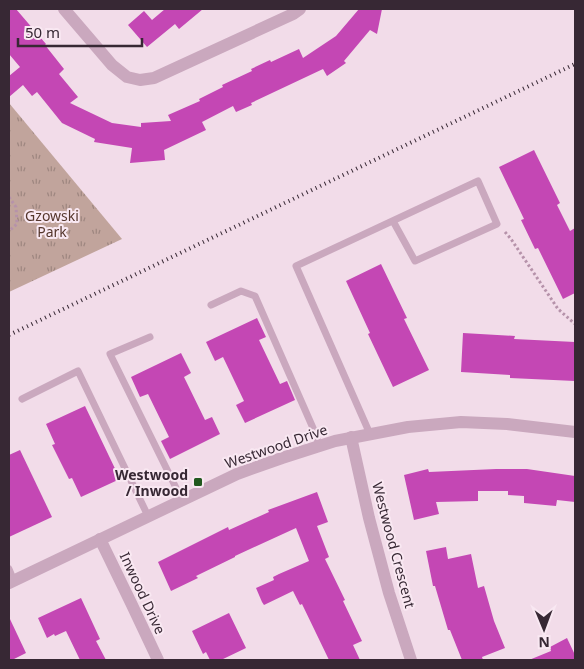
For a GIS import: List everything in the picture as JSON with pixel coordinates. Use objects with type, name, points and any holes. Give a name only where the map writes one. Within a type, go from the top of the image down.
[{"type":"street","points":[[64,9],[112,65],[127,77],[140,80],[154,78],[293,14],[300,9]]},
{"type":"street","name":"Westwood Drive","points":[[11,578],[100,539],[237,474],[351,437],[408,427],[461,422],[507,424],[575,432]]},
{"type":"street","name":"Westwood Crescent","points":[[351,437],[369,518],[389,593],[411,660]]},
{"type":"street","name":"Inwood Drive","points":[[100,539],[158,660]]},
{"type":"lane","points":[[370,434],[296,266],[393,221],[478,182],[497,224],[415,261],[393,221]]},
{"type":"lane","points":[[212,305],[241,291],[255,296],[313,428],[319,446]]},
{"type":"lane","points":[[150,336],[110,354],[182,500]]},
{"type":"lane","points":[[22,399],[78,371],[148,516]]},
{"type":"path","points":[[9,197],[16,207],[17,224],[9,231]]},
{"type":"path","points":[[497,224],[512,239],[558,309],[575,324]]},
{"type":"green space","name":"Gzowski Park","points":[[9,103],[122,239],[9,292]]},
{"type":"building","points":[[9,9],[16,9],[46,44],[64,69],[59,74],[78,97],[70,103],[112,123],[141,127],[141,123],[171,121],[168,115],[200,101],[199,99],[223,87],[222,85],[270,60],[271,62],[299,49],[303,58],[336,36],[359,9],[382,9],[377,34],[370,30],[344,61],[346,63],[327,76],[323,69],[251,103],[252,105],[236,112],[233,106],[202,122],[206,130],[164,150],[165,160],[130,163],[132,148],[94,142],[95,139],[62,123],[37,92],[32,96],[23,85],[9,97],[9,76],[20,67],[9,54]]},
{"type":"building","points":[[165,9],[203,9],[179,29],[175,24],[147,47],[128,25],[144,11],[152,20]]},
{"type":"building","points":[[534,150],[560,203],[557,205],[570,231],[575,228],[575,293],[563,299],[538,248],[535,249],[521,220],[524,219],[499,167]]},
{"type":"building","points":[[381,264],[407,318],[404,319],[429,370],[393,387],[346,281]]},
{"type":"building","points":[[257,318],[266,337],[259,340],[280,384],[287,381],[295,400],[245,423],[236,405],[244,401],[223,357],[215,361],[206,342]]},
{"type":"building","points":[[463,333],[515,336],[514,339],[575,342],[575,381],[510,378],[510,375],[461,372]]},
{"type":"building","points":[[181,353],[191,373],[184,377],[205,420],[212,417],[220,434],[170,459],[161,441],[169,437],[148,394],[140,397],[131,377]]},
{"type":"building","points":[[85,406],[120,479],[81,497],[72,478],[69,479],[52,445],[55,444],[46,424]]},
{"type":"building","points":[[20,450],[52,517],[9,537],[9,455]]},
{"type":"building","points":[[428,469],[429,472],[527,469],[575,476],[575,502],[557,500],[556,506],[524,503],[524,496],[508,495],[508,491],[478,491],[478,501],[436,502],[439,514],[414,520],[404,475]]},
{"type":"building","points":[[317,492],[328,522],[317,526],[329,557],[325,559],[362,641],[353,645],[360,660],[329,660],[302,604],[300,605],[293,591],[264,605],[262,602],[256,588],[274,580],[273,577],[309,561],[296,528],[235,556],[196,576],[198,578],[171,591],[158,562],[228,527],[229,530],[269,512],[268,510]]},
{"type":"building","points":[[446,547],[448,559],[471,554],[478,588],[484,586],[494,621],[505,648],[482,657],[483,660],[462,660],[450,630],[448,630],[435,586],[433,586],[426,551]]},
{"type":"building","points":[[81,598],[100,639],[96,641],[106,660],[80,660],[66,631],[47,638],[38,618]]},
{"type":"building","points":[[229,613],[246,648],[221,660],[210,660],[206,652],[203,654],[192,631]]},
{"type":"building","points":[[9,617],[26,653],[12,660],[9,660]]},
{"type":"building","points":[[567,638],[575,655],[575,660],[529,660],[551,651],[550,647]]},
{"type":"railway","points":[[9,335],[575,64]]},
{"type":"place","name":"Westwood / Inwood","points":[[198,482]]}]
